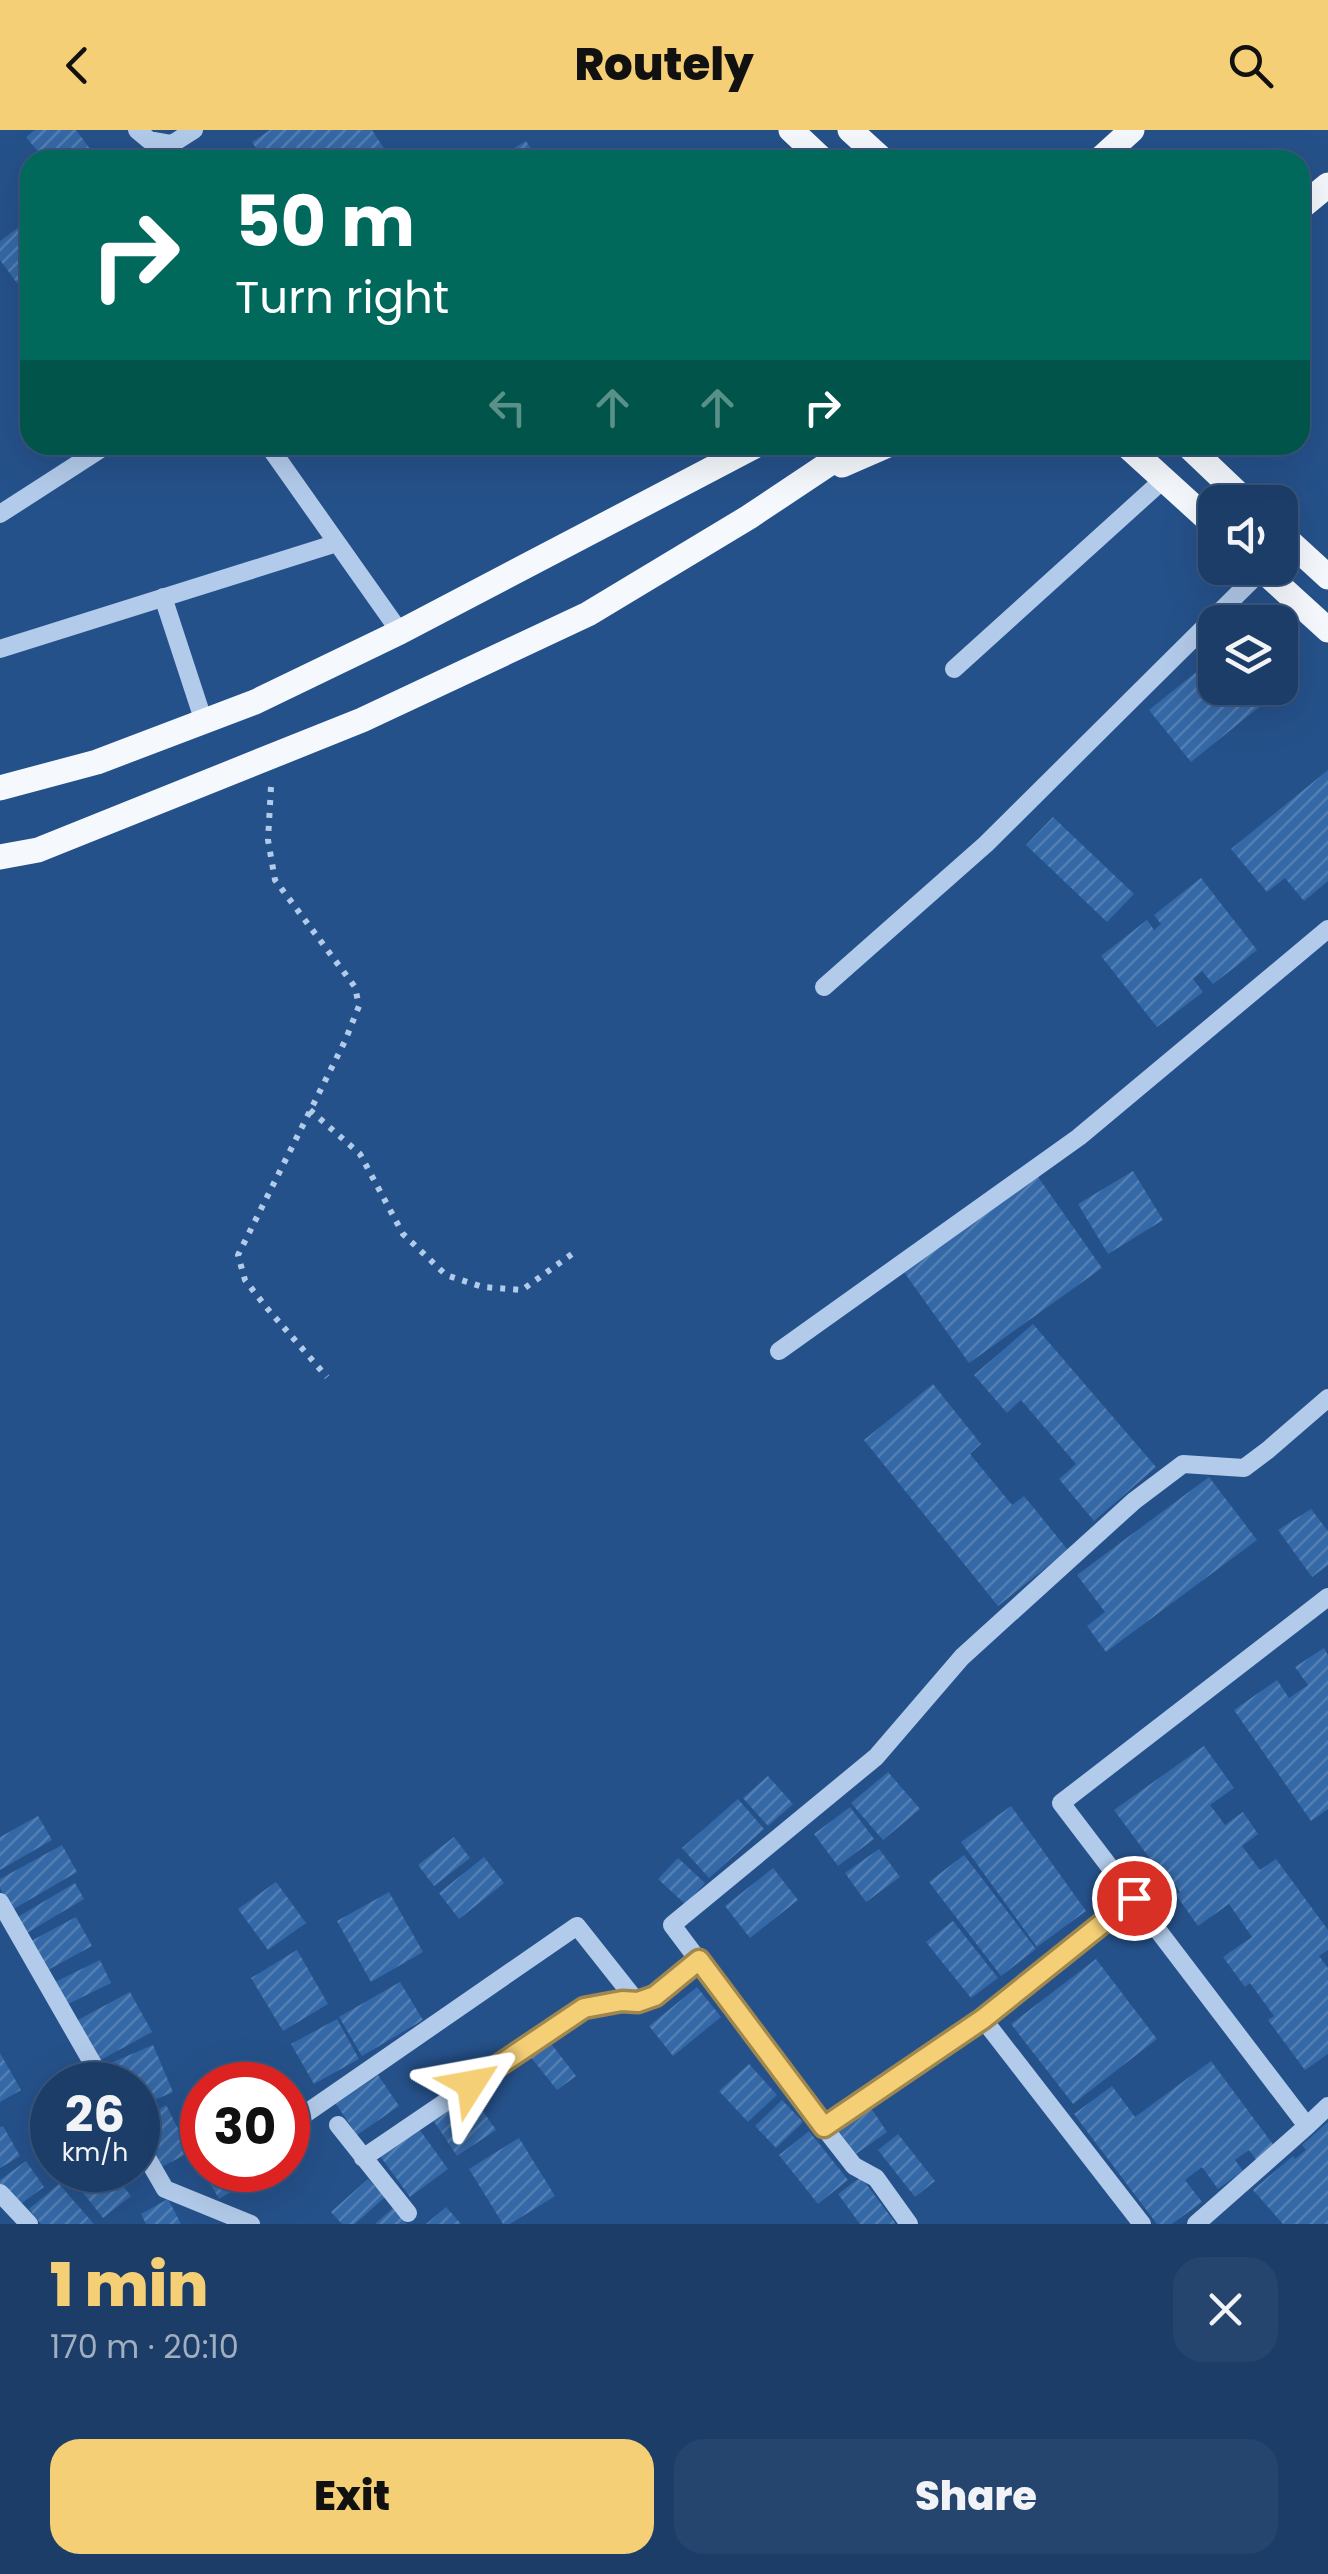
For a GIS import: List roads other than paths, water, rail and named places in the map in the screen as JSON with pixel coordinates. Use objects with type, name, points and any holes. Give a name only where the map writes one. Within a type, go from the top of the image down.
[{"type":"main road","points":[[791,130],[812,150]]},
{"type":"main road","points":[[850,130],[871,150]]},
{"type":"main road","points":[[1110,150],[1132,130]]},
{"type":"main road","points":[[0,788],[96,762],[255,702],[400,632],[738,455]]},
{"type":"main road","points":[[720,535],[842,455]]},
{"type":"main road","points":[[0,857],[38,850],[362,720],[588,614],[838,466],[864,455]]},
{"type":"main road","points":[[1137,455],[1198,510]]},
{"type":"main road","points":[[1198,455],[1229,485]]},
{"type":"main road","points":[[1298,550],[1328,577]]},
{"type":"main road","points":[[1279,585],[1328,630]]},
{"type":"street","points":[[137,130],[149,140],[172,144],[194,130]]},
{"type":"street","points":[[0,514],[91,455]]},
{"type":"street","points":[[275,455],[400,632]]},
{"type":"street","points":[[954,669],[1164,479]]},
{"type":"street","points":[[0,649],[336,543]]},
{"type":"street","points":[[824,987],[986,844],[1245,585]]},
{"type":"street","points":[[163,597],[204,722]]},
{"type":"street","points":[[780,1351],[1079,1137],[1328,929]]},
{"type":"street","points":[[909,2224],[876,2178],[854,2166],[672,1925],[876,1756],[962,1657],[1134,1501],[1183,1464],[1244,1468],[1328,1398]]},
{"type":"street","points":[[1307,2126],[1062,1802],[1328,1596]]},
{"type":"street","points":[[824,2127],[983,2019],[1134,1898]]},
{"type":"street","points":[[0,1902],[92,2062]]},
{"type":"street","points":[[310,2111],[577,1926],[638,2002]]},
{"type":"street","points":[[363,2158],[584,2008],[638,2002],[655,1996],[699,1960]]},
{"type":"street","points":[[983,2019],[1142,2224]]},
{"type":"street","points":[[1196,2224],[1328,2106]]},
{"type":"street","points":[[338,2125],[408,2213]]},
{"type":"street","points":[[160,2180],[165,2189],[251,2224]]},
{"type":"street","points":[[0,2193],[29,2224]]}]
